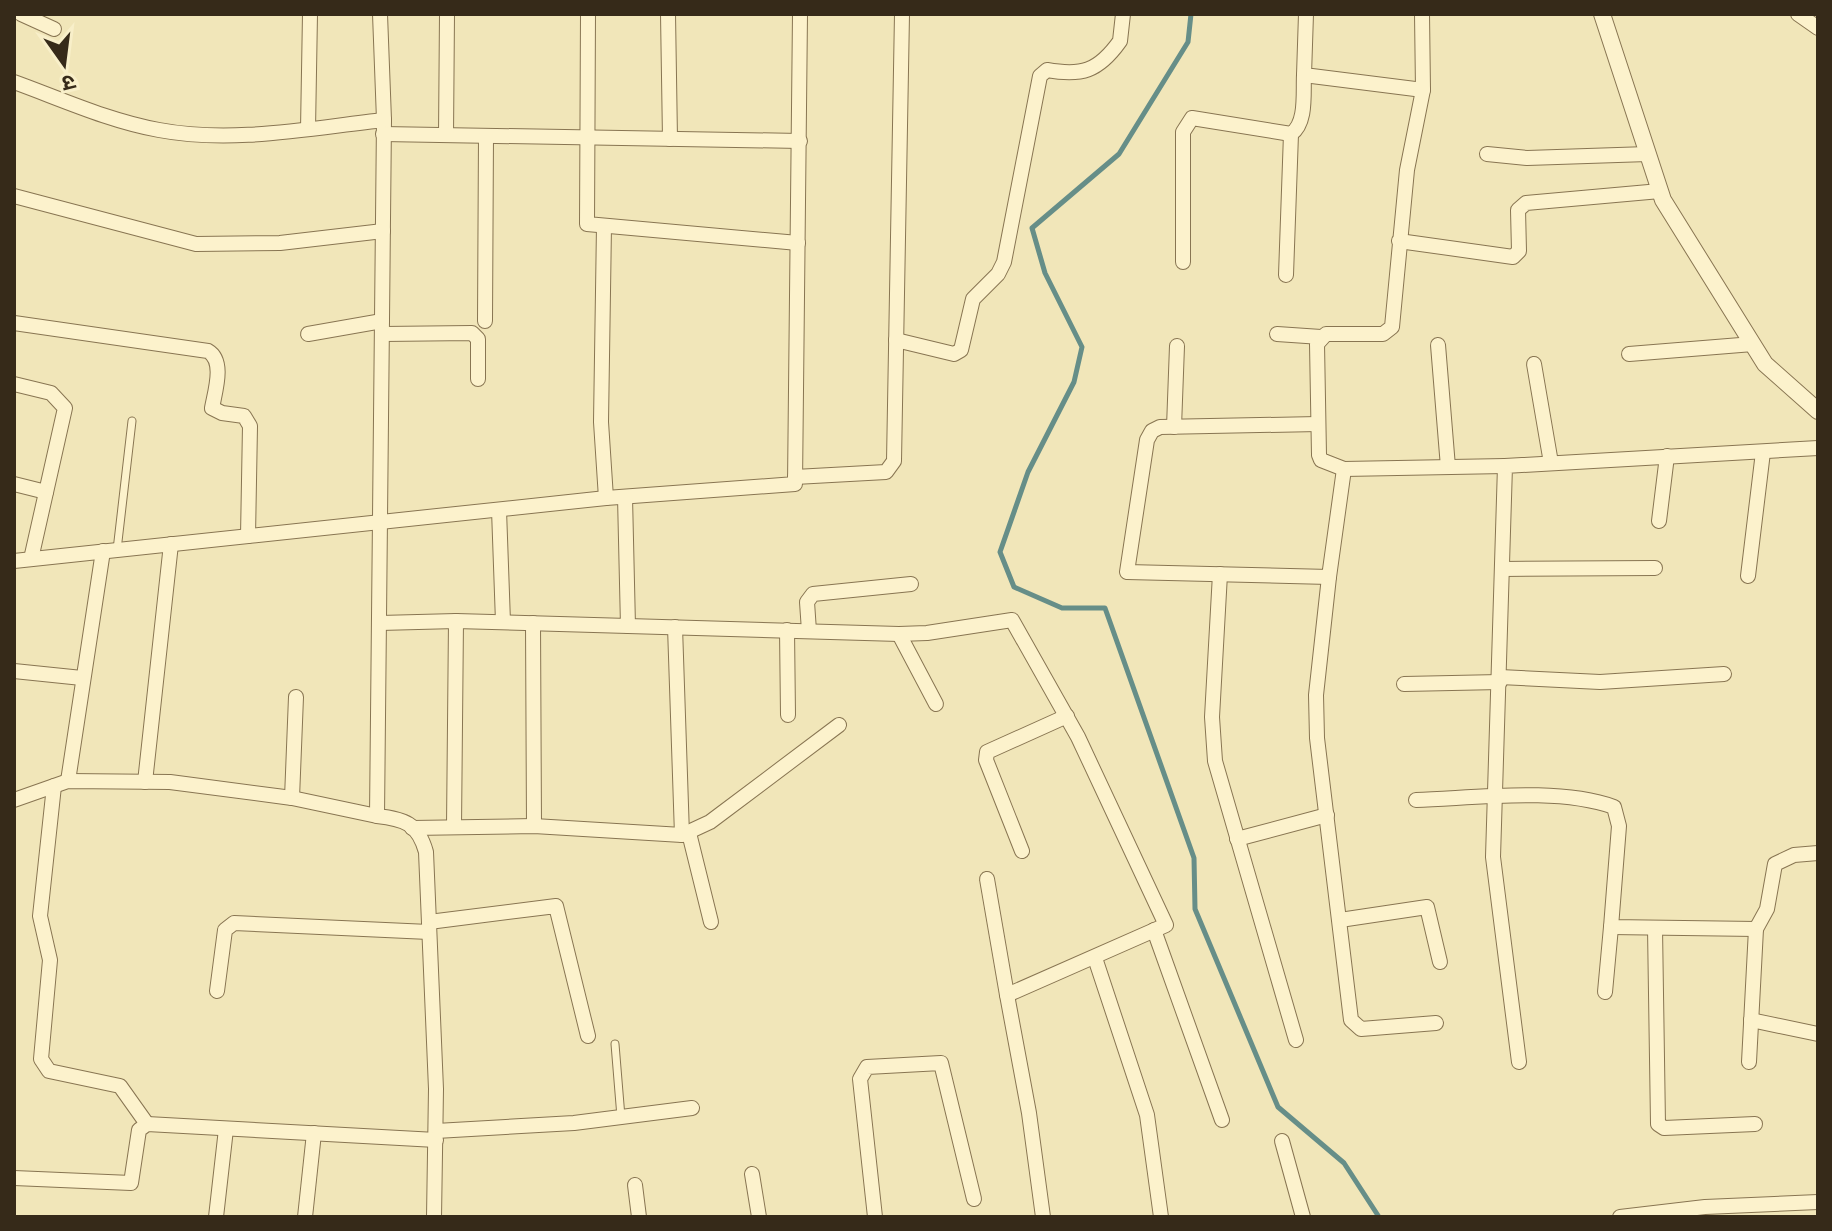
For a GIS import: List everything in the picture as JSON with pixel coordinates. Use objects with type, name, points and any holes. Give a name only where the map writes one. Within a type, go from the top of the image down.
[{"type":"street","points":[[21,14],[54,29]]},
{"type":"street","points":[[308,129],[310,14]]},
{"type":"street","points":[[377,816],[384,127],[380,14]]},
{"type":"street","points":[[446,135],[447,14]]},
{"type":"street","points":[[588,14],[584,220],[590,225],[798,243]]},
{"type":"street","points":[[668,14],[670,139]]},
{"type":"street","points":[[14,561],[606,498],[795,484],[800,14]]},
{"type":"street","points":[[795,477],[886,472],[891,468],[902,14]]},
{"type":"street","points":[[896,340],[954,354],[961,350],[973,299],[998,274],[1004,262],[1040,76],[1047,70],[1076,75],[1088,70],[1120,41],[1123,14]]},
{"type":"street","points":[[1183,262],[1183,132],[1187,123],[1192,118],[1291,134],[1298,129],[1302,115],[1306,14]]},
{"type":"street","points":[[1277,334],[1321,337],[1390,332],[1407,170],[1423,90],[1422,14]]},
{"type":"street","points":[[1602,14],[1660,191],[1765,364],[1818,411]]},
{"type":"street","points":[[1798,14],[1818,28]]},
{"type":"street","points":[[1304,75],[1423,90]]},
{"type":"street","points":[[14,82],[131,124],[173,132],[241,136],[308,129],[384,127],[446,135],[800,141]]},
{"type":"street","points":[[1286,275],[1291,134]]},
{"type":"street","points":[[485,321],[486,136]]},
{"type":"street","points":[[1487,154],[1527,158],[1648,154]]},
{"type":"street","points":[[1399,241],[1513,257],[1519,251],[1518,210],[1526,203],[1660,191]]},
{"type":"street","points":[[14,196],[196,244],[280,243],[383,231]]},
{"type":"street","points":[[604,226],[601,422],[606,498]]},
{"type":"street","points":[[14,323],[208,351],[215,355],[218,363],[212,408],[215,412],[244,416],[250,426],[248,536]]},
{"type":"street","points":[[308,334],[382,328],[472,333],[478,339],[478,379]]},
{"type":"street","points":[[1321,337],[1317,344],[1321,460],[1344,469],[1505,466],[1818,448]]},
{"type":"street","points":[[1629,354],[1753,344]]},
{"type":"street","points":[[1438,345],[1448,467]]},
{"type":"street","points":[[1174,427],[1177,346]]},
{"type":"street","points":[[1534,364],[1551,463]]},
{"type":"street","points":[[14,384],[51,393],[65,408],[31,559]]},
{"type":"street","points":[[1318,424],[1174,427],[1152,431],[1147,440],[1127,572],[1329,577]]},
{"type":"street","points":[[1748,576],[1763,452]]},
{"type":"street","points":[[1659,521],[1667,456]]},
{"type":"street","points":[[1505,466],[1493,857],[1519,1062]]},
{"type":"street","points":[[1344,469],[1316,695],[1351,1020],[1361,1029],[1436,1023]]},
{"type":"street","points":[[14,484],[46,492]]},
{"type":"street","points":[[625,497],[628,626]]},
{"type":"street","points":[[499,510],[503,622]]},
{"type":"street","points":[[145,782],[171,544]]},
{"type":"street","points":[[110,550],[61,784],[40,916],[50,960],[41,1059],[49,1071],[120,1086],[147,1124]]},
{"type":"street","points":[[1502,569],[1655,568]]},
{"type":"street","points":[[1220,574],[1213,741],[1219,779],[1296,1040]]},
{"type":"street","points":[[809,631],[807,602],[813,594],[911,584]]},
{"type":"street","points":[[380,623],[456,621],[899,634],[927,633],[1012,620],[1067,716],[1131,845],[1166,925],[1007,995]]},
{"type":"street","points":[[454,827],[456,621]]},
{"type":"street","points":[[533,623],[534,826]]},
{"type":"street","points":[[675,627],[686,834],[711,922]]},
{"type":"street","points":[[787,630],[788,715]]},
{"type":"street","points":[[899,634],[936,704]]},
{"type":"street","points":[[14,671],[82,678]]},
{"type":"street","points":[[1404,684],[1500,679],[1600,682],[1724,674]]},
{"type":"street","points":[[292,798],[296,697]]},
{"type":"street","points":[[1022,851],[986,760],[987,752],[1067,716]]},
{"type":"street","points":[[412,828],[534,826],[686,834],[710,822],[839,725]]},
{"type":"street","points":[[14,800],[61,784],[145,782],[292,798],[404,819],[422,839],[426,852],[436,1136],[434,1217]]},
{"type":"street","points":[[1416,800],[1496,797],[1595,800],[1614,807],[1619,826],[1605,992]]},
{"type":"street","points":[[1237,839],[1327,815]]},
{"type":"street","points":[[1749,1062],[1756,929],[1767,909],[1775,864],[1794,855],[1818,853]]},
{"type":"street","points":[[987,879],[1029,1113],[1043,1217]]},
{"type":"street","points":[[217,991],[225,930],[234,923],[429,927],[556,906],[588,1036]]},
{"type":"street","points":[[1340,920],[1427,907],[1440,962]]},
{"type":"street","points":[[1611,927],[1756,929]]},
{"type":"street","points":[[1655,928],[1658,1124],[1664,1128],[1755,1124]]},
{"type":"street","points":[[1154,930],[1222,1120]]},
{"type":"street","points":[[1095,958],[1147,1115],[1161,1217]]},
{"type":"street","points":[[1751,1020],[1818,1034]]},
{"type":"street","points":[[875,1217],[860,1079],[867,1067],[941,1063],[974,1199]]},
{"type":"street","points":[[14,1178],[131,1183],[139,1130],[147,1124],[436,1136],[692,1108]]},
{"type":"street","points":[[216,1217],[226,1129]]},
{"type":"street","points":[[305,1217],[314,1133]]},
{"type":"street","points":[[1282,1141],[1303,1217]]},
{"type":"street","points":[[752,1174],[759,1217]]},
{"type":"street","points":[[635,1185],[639,1217]]},
{"type":"street","points":[[1620,1217],[1705,1207],[1818,1202]]},
{"type":"lane","points":[[110,550],[132,421]]},
{"type":"lane","points":[[615,1044],[621,1117]]},
{"type":"waterway","points":[[1191,14],[1188,42],[1119,154],[1032,228],[1045,273],[1082,347],[1074,382],[1028,472],[1000,552],[1014,587],[1062,608],[1105,608],[1194,858],[1195,909],[1278,1107],[1344,1163],[1379,1217]]}]
